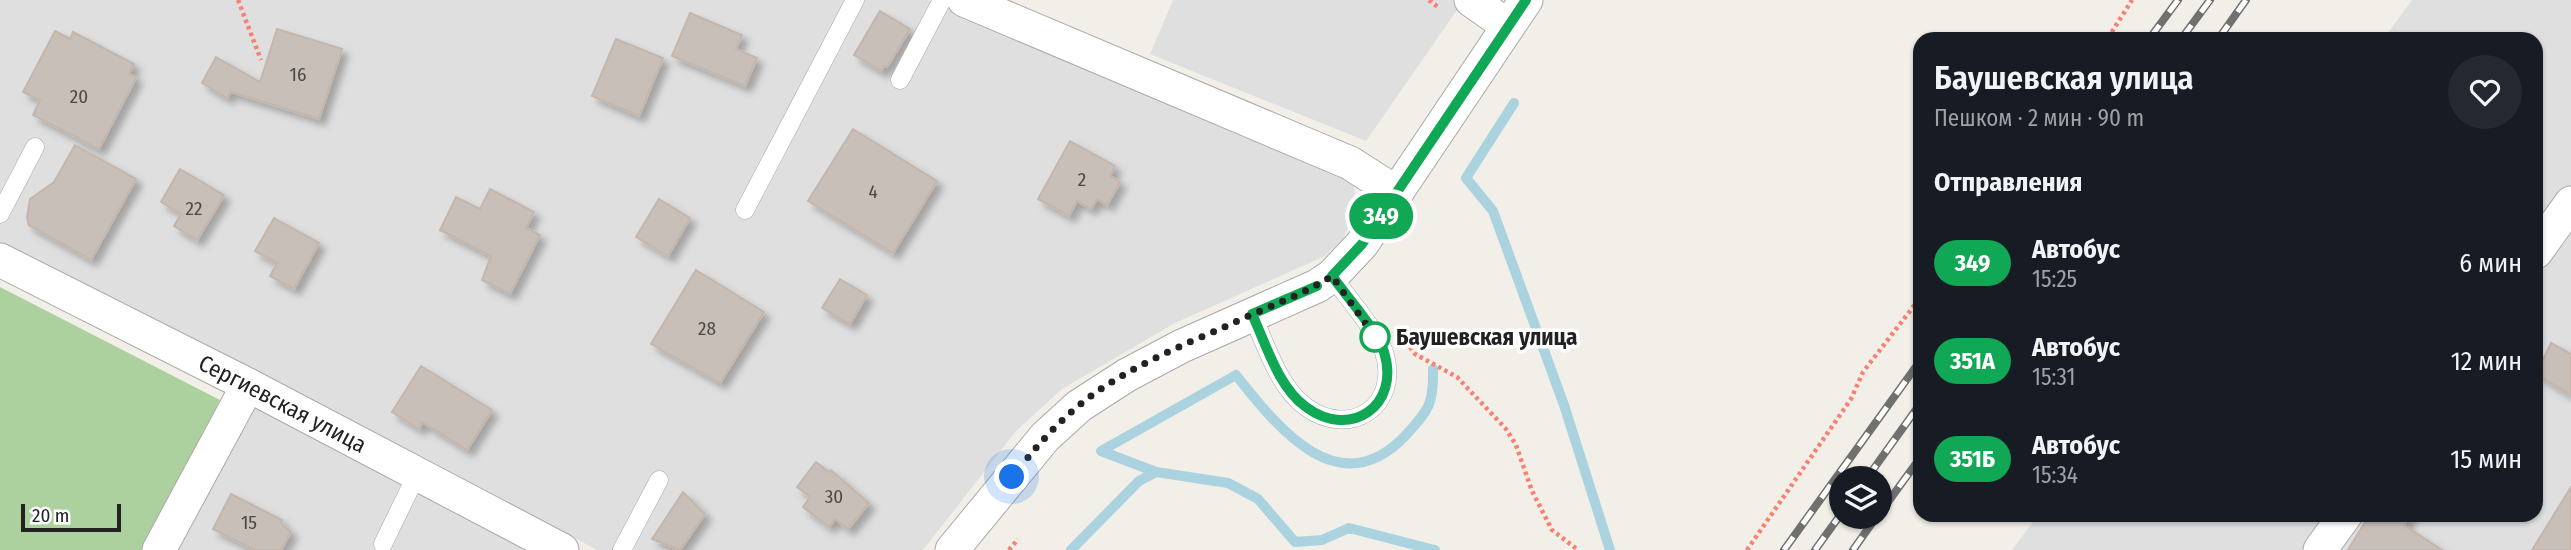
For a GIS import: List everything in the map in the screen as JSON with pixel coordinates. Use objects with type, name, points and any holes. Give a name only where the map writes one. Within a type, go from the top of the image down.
[{"type":"street","points":[[964,0],[1350,163],[1397,193]]},
{"type":"street","points":[[952,550],[1045,437],[1079,406],[1127,375],[1182,345],[1297,296],[1332,276],[1362,244],[1517,13],[1471,0]]},
{"type":"street","points":[[2543,242],[2571,203]]},
{"type":"street","name":"Сергиевская улица","points":[[0,260],[248,385],[562,550]]},
{"type":"street","points":[[159,550],[248,385]]},
{"type":"street","points":[[2320,550],[2340,522]]},
{"type":"lane","points":[[745,210],[855,0]]},
{"type":"lane","points":[[900,80],[942,0]]},
{"type":"lane","points":[[0,214],[35,147]]},
{"type":"lane","points":[[1252,314],[1283,380],[1305,407],[1329,418],[1359,417],[1378,405],[1389,382],[1384,349],[1332,276]]},
{"type":"lane","points":[[383,544],[417,474]]},
{"type":"lane","points":[[622,550],[659,480]]},
{"type":"path","points":[[238,0],[261,61]]},
{"type":"path","points":[[2112,32],[2132,0]]},
{"type":"path","points":[[1747,550],[1851,399],[1863,372],[1913,307]]},
{"type":"path","points":[[1415,354],[1457,377],[1506,429],[1516,445],[1532,491],[1552,530],[1578,550]]},
{"type":"path","points":[[1009,550],[1018,539]]},
{"type":"shaded area","points":[[0,0],[928,0],[1344,176],[1354,185],[1356,207],[1343,239],[1325,256],[1175,323],[1062,389],[1016,431],[923,550],[597,550],[427,459],[0,248]]},
{"type":"shaded area","points":[[1173,0],[1464,0],[1366,141],[1150,54]]},
{"type":"shaded area","points":[[2412,0],[2571,0],[2571,550],[2012,550],[2033,522],[2543,522],[2543,32],[2388,32]]},
{"type":"shaded area","points":[[251,397],[550,550],[169,550]]},
{"type":"green space","points":[[0,287],[220,400],[142,550],[0,550]]},
{"type":"building","points":[[880,11],[910,29],[887,67],[884,66],[881,71],[854,55]]},
{"type":"building","points":[[690,13],[742,35],[736,49],[757,58],[745,86],[672,56]]},
{"type":"building","points":[[277,29],[342,49],[319,119],[231,92],[227,98],[202,83],[216,57],[260,82]]},
{"type":"building","points":[[55,31],[70,39],[73,32],[134,64],[129,74],[136,78],[99,149],[33,115],[40,100],[23,92]]},
{"type":"building","points":[[616,39],[663,58],[639,116],[592,96]]},
{"type":"building","points":[[853,129],[937,181],[893,253],[808,201]]},
{"type":"building","points":[[1070,141],[1115,166],[1110,176],[1120,182],[1107,205],[1097,199],[1091,209],[1077,201],[1069,216],[1038,199]]},
{"type":"building","points":[[75,145],[136,179],[91,260],[29,225],[27,218],[30,199],[54,182]]},
{"type":"building","points":[[180,169],[224,195],[197,240],[174,226],[181,214],[161,202]]},
{"type":"building","points":[[490,189],[534,212],[526,228],[540,235],[510,294],[482,280],[491,256],[440,230],[456,197],[480,209]]},
{"type":"building","points":[[659,199],[690,218],[668,256],[636,237]]},
{"type":"building","points":[[274,218],[319,243],[294,289],[270,276],[277,263],[255,251]]},
{"type":"building","points":[[696,270],[764,312],[720,383],[651,344]]},
{"type":"building","points":[[840,279],[867,295],[850,324],[822,308]]},
{"type":"building","points":[[2551,343],[2571,354],[2571,395],[2543,378],[2543,360]]},
{"type":"building","points":[[421,366],[492,410],[467,450],[422,422],[419,429],[392,412]]},
{"type":"building","points":[[816,462],[829,472],[831,470],[869,503],[848,529],[835,519],[829,527],[803,507],[810,497],[797,487]]},
{"type":"building","points":[[2571,487],[2571,550],[2532,550]]},
{"type":"building","points":[[683,492],[705,514],[680,550],[652,539]]},
{"type":"building","points":[[231,494],[282,520],[281,523],[291,532],[281,550],[255,550],[213,529]]},
{"type":"building","points":[[2365,522],[2406,522],[2404,525],[2442,550],[2348,550]]},
{"type":"waterway","points":[[1514,103],[1466,178],[1493,211],[1564,405],[1610,550]]},
{"type":"waterway","points":[[1156,472],[1101,451],[1236,375],[1271,417],[1312,452],[1334,461],[1357,463],[1381,455],[1406,435],[1420,419],[1431,398],[1433,369]]},
{"type":"waterway","points":[[1071,550],[1139,481],[1156,472],[1228,483],[1258,499],[1295,542],[1322,540],[1349,528],[1435,550]]},
{"type":"railway","points":[[2154,32],[2178,0]]},
{"type":"railway","points":[[2186,32],[2210,0]]},
{"type":"railway","points":[[2223,32],[2246,0]]},
{"type":"railway","points":[[1784,550],[1913,371]]},
{"type":"railway","points":[[1876,466],[1913,414]]},
{"type":"railway","points":[[1892,496],[1913,468]]},
{"type":"railway","points":[[1815,550],[1830,529]]},
{"type":"railway","points":[[1853,550],[1868,529]]},
{"type":"bus line","name":"349","points":[[1317,286],[1252,314],[1283,380],[1305,407],[1329,418],[1359,417],[1378,405],[1389,382],[1384,349],[1332,276],[1362,244],[1526,0]]},
{"type":"place","name":"Баушевская улица","points":[[1375,337]]},
{"type":"route","points":[[1012,477],[1045,437],[1079,406],[1127,375],[1182,345],[1297,296],[1332,276],[1375,337]]}]
